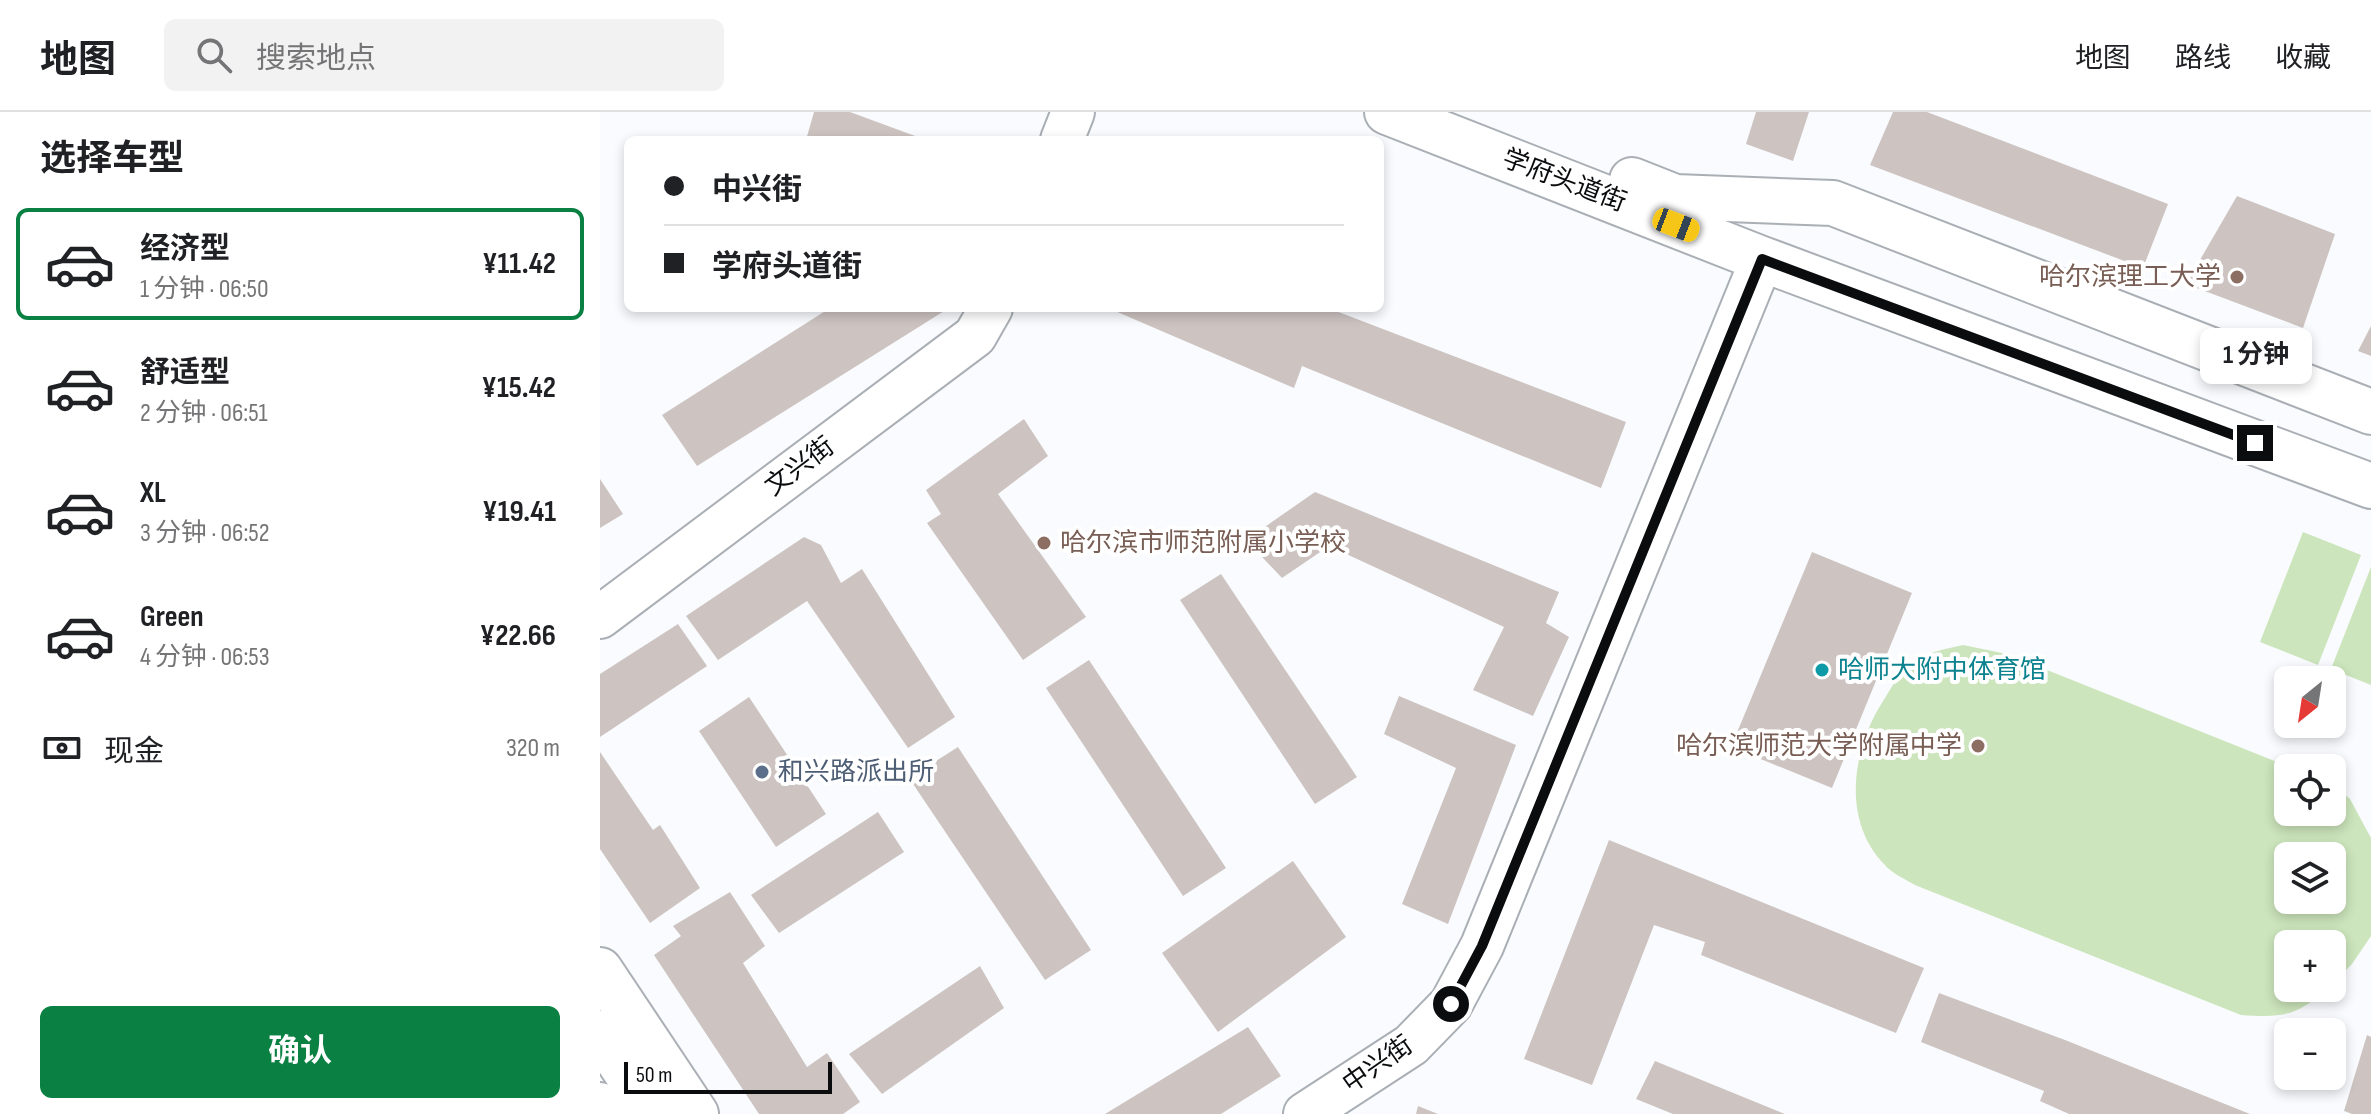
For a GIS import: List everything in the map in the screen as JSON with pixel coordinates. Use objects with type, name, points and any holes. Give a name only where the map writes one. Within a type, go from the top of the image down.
[{"type":"main road","name":"学府头道街","points":[[1387,112],[1762,259],[2371,486]]},
{"type":"main road","name":"学府头道街","points":[[1454,112],[1675,197],[1833,203],[2371,412]]},
{"type":"main road","points":[[600,970],[696,1114]]},
{"type":"main road","points":[[600,1033],[654,1114]]},
{"type":"main road","points":[[600,1105],[606,1114]]},
{"type":"street","points":[[1064,136],[1073,112]]},
{"type":"street","name":"中兴街","points":[[1305,1114],[1411,1045],[1451,1004],[1482,946],[1762,259]]},
{"type":"street","name":"文兴街","points":[[600,617],[975,336],[989,312]]},
{"type":"green space","points":[[2303,532],[2361,555],[2318,665],[2260,642]]},
{"type":"green space","points":[[2371,567],[2371,685],[2346,675],[2346,666],[2332,666]]},
{"type":"green space","points":[[1963,645],[2007,654],[2274,761],[2274,826],[2346,826],[2346,795],[2371,838],[2371,936],[2352,964],[2346,970],[2346,930],[2274,930],[2274,1002],[2310,1002],[2298,1010],[2279,1015],[2241,1015],[1915,885],[1890,870],[1870,846],[1861,825],[1856,782],[1859,759],[1874,717],[1896,680],[1917,660]]},
{"type":"building","points":[[814,112],[850,112],[915,136],[807,136]]},
{"type":"building","points":[[1756,112],[1809,112],[1793,161],[1746,144]]},
{"type":"building","points":[[1893,112],[1927,112],[2168,204],[2143,268],[1870,165]]},
{"type":"building","points":[[2237,196],[2335,234],[2303,328],[2186,284]]},
{"type":"building","points":[[824,312],[943,312],[697,466],[662,415]]},
{"type":"building","points":[[1117,312],[1338,312],[1626,422],[1601,488],[1302,366],[1294,388]]},
{"type":"building","points":[[2371,326],[2371,356],[2358,351]]},
{"type":"building","points":[[1024,419],[1048,456],[998,494],[1086,617],[1023,660],[927,523],[941,514],[926,490]]},
{"type":"building","points":[[600,479],[623,514],[600,528]]},
{"type":"building","points":[[1315,492],[1559,592],[1546,623],[1569,637],[1533,716],[1473,690],[1504,627],[1329,546],[1282,578],[1246,540]]},
{"type":"building","points":[[804,537],[821,545],[841,583],[862,569],[955,717],[908,748],[807,601],[718,660],[686,616]]},
{"type":"building","name":"哈师大附中体育馆","points":[[1812,552],[1912,593],[1832,788],[1731,747]]},
{"type":"building","points":[[1221,574],[1357,777],[1315,804],[1180,600]]},
{"type":"building","points":[[678,624],[707,666],[600,737],[600,674]]},
{"type":"building","points":[[1089,660],[1226,868],[1183,896],[1046,688]]},
{"type":"building","points":[[1399,696],[1516,745],[1448,924],[1402,904],[1456,768],[1384,734]]},
{"type":"building","name":"和兴路派出所","points":[[749,697],[826,814],[776,847],[699,731]]},
{"type":"building","points":[[958,747],[1091,950],[1045,980],[909,778]]},
{"type":"building","points":[[600,752],[653,830],[660,825],[700,888],[650,923],[600,849]]},
{"type":"building","points":[[878,812],[904,852],[779,933],[751,895]]},
{"type":"building","points":[[1609,840],[1924,968],[1896,1033],[1701,955],[1705,942],[1654,925],[1592,1085],[1524,1059]]},
{"type":"building","points":[[1293,861],[1346,937],[1218,1032],[1162,953]]},
{"type":"building","points":[[730,892],[765,946],[743,963],[807,1067],[827,1053],[860,1102],[843,1114],[759,1114],[654,955],[681,936],[673,926]]},
{"type":"building","points":[[980,966],[1004,1008],[882,1094],[849,1054]]},
{"type":"building","points":[[1939,993],[2250,1114],[2069,1114],[2040,1101],[2044,1091],[1921,1042]]},
{"type":"building","points":[[1248,1027],[1281,1076],[1221,1114],[1105,1114]]},
{"type":"building","points":[[2367,1035],[2371,1037],[2371,1114],[2352,1114],[2344,1111]]},
{"type":"building","points":[[1655,1061],[1785,1114],[1673,1114],[1636,1099]]},
{"type":"building","points":[[1418,1106],[1438,1114],[1416,1114]]},
{"type":"place","name":"哈尔滨理工大学","points":[[2237,277]]},
{"type":"place","name":"哈尔滨市师范附属小学校","points":[[1044,543]]},
{"type":"place","name":"哈师大附中体育馆","points":[[1822,670]]},
{"type":"place","name":"哈尔滨师范大学附属中学","points":[[1978,746]]},
{"type":"place","name":"和兴路派出所","points":[[762,772]]},
{"type":"route","points":[[1451,1004],[1482,946],[1762,259],[2255,443]]}]
